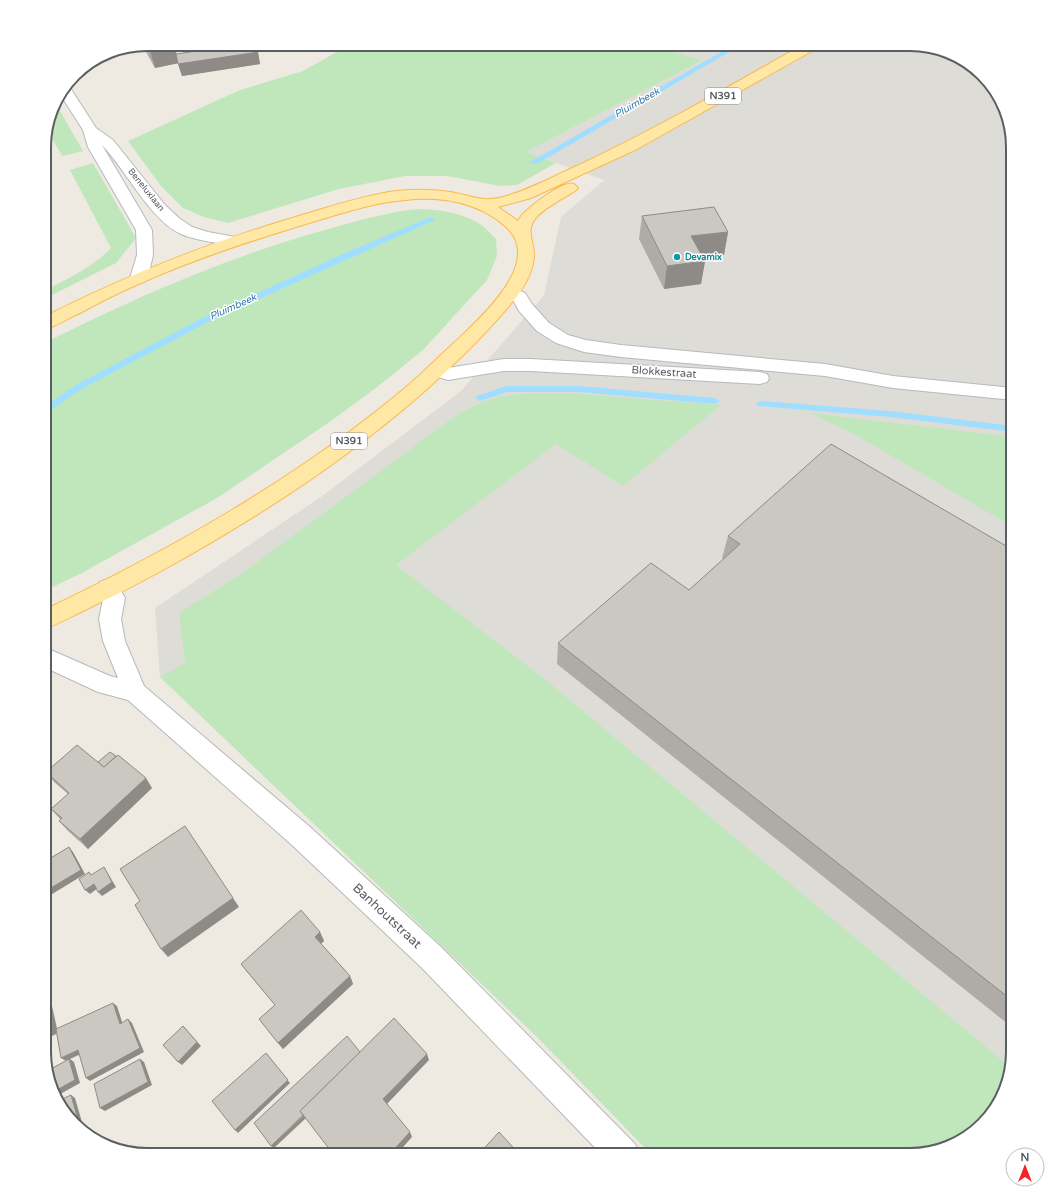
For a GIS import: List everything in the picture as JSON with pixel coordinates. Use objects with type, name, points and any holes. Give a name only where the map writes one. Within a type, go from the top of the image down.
[{"type":"main road","name":"N391","points":[[522,233],[527,218],[542,205],[632,146],[802,51]]},
{"type":"main road","name":"N391","points":[[482,205],[503,202],[526,195],[632,146]]},
{"type":"main road","name":"N391","points":[[51,321],[138,278],[235,242],[342,209],[402,196],[419,194],[454,197],[482,205],[500,214],[522,233],[526,246],[521,274],[511,292],[468,340],[406,397],[299,478],[233,520],[157,564],[51,616]]},
{"type":"street","name":"Beneluxlaan","points":[[67,93],[90,130],[95,147],[144,230],[147,244],[146,257],[138,278]]},
{"type":"street","name":"Beneluxlaan","points":[[90,130],[108,143],[159,208],[173,221],[186,230],[235,242]]},
{"type":"street","name":"Blokkestraat","points":[[511,292],[519,297],[525,308],[543,327],[562,339],[584,346],[621,351],[825,370],[893,382],[1006,393]]},
{"type":"street","name":"Blokkestraat","points":[[435,370],[448,374],[504,365],[531,364],[831,382],[893,382]]},
{"type":"street","name":"Banhoutstraat","points":[[108,588],[114,598],[110,619],[114,641],[135,692]]},
{"type":"street","name":"Banhoutstraat","points":[[51,659],[106,685],[135,692],[301,836],[432,958],[617,1148]]},
{"type":"shaded area","points":[[670,51],[917,51],[935,54],[964,67],[978,79],[990,93],[996,104],[1004,128],[1006,146],[1006,1052],[1001,1083],[990,1106],[969,1128],[947,1141],[935,1145],[910,1148],[645,1148],[534,1034],[160,677],[155,608],[321,497],[461,391],[544,295],[561,217],[604,180],[526,152],[703,60]]},
{"type":"green space","points":[[339,51],[670,51],[703,60],[526,152],[556,163],[517,185],[500,186],[447,176],[405,176],[339,189],[228,223],[204,217],[183,208],[161,186],[128,141],[240,90],[303,71]]},
{"type":"green space","points":[[59,109],[83,151],[62,156],[51,137],[54,122]]},
{"type":"green space","points":[[93,163],[136,238],[116,263],[51,296],[51,287],[88,267],[111,248],[70,170]]},
{"type":"green space","points":[[410,210],[437,210],[467,217],[480,224],[496,239],[497,256],[487,280],[423,350],[376,388],[328,423],[217,498],[80,574],[51,588],[51,340],[113,310],[217,266],[289,241],[361,220]]},
{"type":"green space","points":[[566,393],[721,405],[623,486],[556,444],[396,565],[542,677],[1005,1063],[1001,1083],[990,1106],[978,1120],[958,1135],[935,1145],[910,1148],[645,1148],[534,1034],[160,677],[185,663],[179,613],[241,574],[454,417],[475,405],[488,400],[498,397],[527,394]]},
{"type":"green space","points":[[810,413],[1006,436],[1006,523],[856,435]]},
{"type":"building","points":[[197,51],[258,52],[178,64],[176,54]]},
{"type":"building","points":[[714,207],[728,232],[691,236],[705,261],[667,266],[642,216]]},
{"type":"building","points":[[831,444],[1006,546],[1006,995],[558,643],[651,563],[689,590],[740,544],[728,536]]},
{"type":"building","points":[[77,745],[104,767],[118,755],[146,778],[80,839],[59,821],[62,818],[51,809],[69,793],[51,777],[51,768]]},
{"type":"building","points":[[110,752],[116,756],[104,767],[98,762]]},
{"type":"building","points":[[185,826],[233,898],[161,949],[135,905],[140,901],[120,869]]},
{"type":"building","points":[[69,847],[81,870],[51,888],[51,858]]},
{"type":"building","points":[[104,867],[112,882],[98,892],[94,884],[85,890],[79,879],[89,872],[91,875]]},
{"type":"building","points":[[301,910],[320,932],[315,937],[350,976],[278,1043],[259,1019],[275,1005],[241,964]]},
{"type":"building","points":[[113,1003],[120,1024],[128,1019],[140,1048],[86,1078],[78,1050],[61,1058],[56,1029]]},
{"type":"building","points":[[394,1018],[427,1054],[383,1099],[410,1132],[395,1148],[329,1148],[300,1111]]},
{"type":"building","points":[[183,1026],[197,1042],[178,1062],[163,1045]]},
{"type":"building","points":[[347,1036],[360,1052],[300,1111],[303,1115],[271,1146],[254,1123]]},
{"type":"building","points":[[266,1053],[288,1080],[235,1130],[212,1101]]},
{"type":"building","points":[[69,1059],[75,1080],[58,1089],[52,1068]]},
{"type":"building","points":[[140,1059],[148,1082],[100,1108],[94,1084]]},
{"type":"building","points":[[71,1095],[78,1118],[67,1106],[63,1099]]},
{"type":"building","points":[[499,1132],[514,1148],[484,1148]]},
{"type":"waterway","name":"Pluimbeek","points":[[534,162],[728,51]]},
{"type":"waterway","name":"Pluimbeek","points":[[51,407],[77,388],[205,320],[346,256],[431,220]]},
{"type":"waterway","points":[[480,398],[506,389],[579,389],[715,401]]},
{"type":"waterway","points":[[761,404],[890,414],[1006,428]]},
{"type":"place","name":"Devamix","points":[[677,257]]}]
